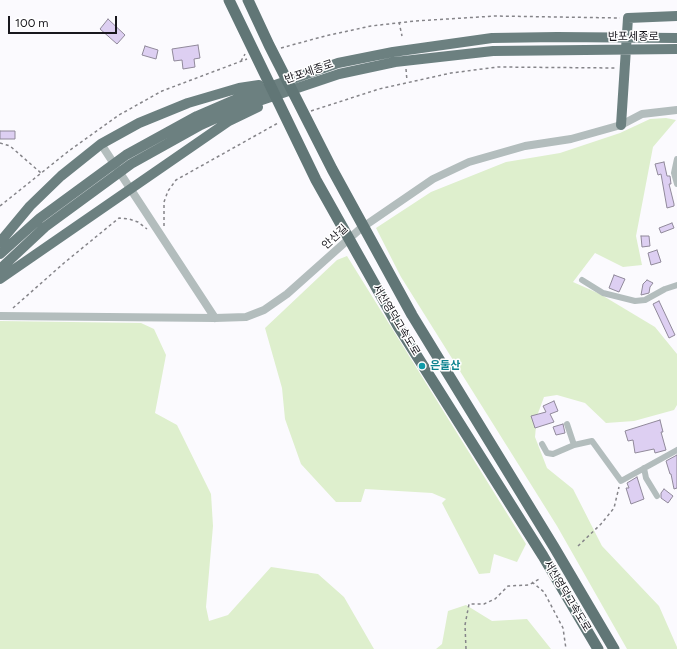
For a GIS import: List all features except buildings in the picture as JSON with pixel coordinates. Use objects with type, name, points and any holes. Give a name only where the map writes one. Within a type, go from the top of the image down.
[{"type":"highway","name":"서산영덕고속도로","points":[[229,0],[316,180],[398,326],[543,556],[598,649]]},
{"type":"highway","name":"서산영덕고속도로","points":[[248,0],[269,45],[332,169],[412,314],[614,649]]},
{"type":"highway","points":[[621,125],[628,18],[677,16]]},
{"type":"highway","name":"반포세종로","points":[[0,254],[40,218],[197,116],[284,80],[338,63],[393,52],[492,38],[677,38]]},
{"type":"highway","name":"반포세종로","points":[[129,159],[241,107],[339,74],[402,61],[493,51],[633,48],[677,49]]},
{"type":"highway","points":[[0,242],[30,206],[61,176],[101,144],[139,123],[188,103],[239,88],[284,80]]},
{"type":"highway","points":[[0,279],[229,121],[287,92]]},
{"type":"highway","name":"반포세종로","points":[[0,269],[45,227],[105,175]]},
{"type":"street","name":"안산길","points":[[2,316],[246,317],[264,310],[308,276],[360,229],[433,179],[469,162],[518,148],[571,139],[621,125],[642,114],[677,110]]},
{"type":"street","points":[[101,144],[215,318]]},
{"type":"street","points":[[677,159],[674,173],[677,184]]},
{"type":"street","points":[[582,280],[603,293],[635,301],[645,300],[665,289],[677,285]]},
{"type":"street","points":[[566,424],[574,445]]},
{"type":"street","points":[[542,444],[547,453],[553,454],[574,445],[592,441],[621,481],[677,450]]},
{"type":"street","points":[[644,468],[646,478],[657,496]]},
{"type":"path","points":[[399,22],[402,36]]},
{"type":"path","points":[[405,67],[407,81]]},
{"type":"path","points":[[305,113],[407,81],[451,73],[498,68],[624,68]]},
{"type":"path","points":[[164,241],[164,202],[168,191],[176,180],[278,123]]},
{"type":"path","points":[[0,143],[10,146],[41,173]]},
{"type":"path","points":[[2,316],[119,218],[129,218],[138,222],[151,233]]},
{"type":"path","points":[[578,546],[601,524],[614,508],[621,481]]},
{"type":"path","points":[[466,649],[466,625],[469,604],[484,604],[495,599],[508,586],[528,584],[539,579]]},
{"type":"path","points":[[532,582],[544,592],[563,628],[566,649]]},
{"type":"green space","points":[[666,118],[676,120],[653,147],[636,236],[642,265],[623,267],[595,253],[573,282],[600,294],[655,327],[677,354],[677,405],[674,410],[634,421],[606,423],[585,403],[557,395],[544,397],[537,416],[535,437],[547,468],[573,489],[602,546],[659,606],[677,647],[677,649],[627,649],[557,526],[401,277],[376,228],[431,192],[506,162],[560,153],[620,133],[650,119]]},
{"type":"green space","points":[[347,256],[526,544],[517,562],[494,554],[490,573],[479,574],[442,503],[446,499],[432,493],[365,489],[361,502],[336,502],[301,464],[285,419],[282,388],[265,328],[337,260]]},
{"type":"green space","points":[[0,321],[141,323],[154,329],[166,355],[155,413],[177,425],[211,494],[213,526],[206,607],[209,621],[228,615],[271,567],[318,574],[344,597],[374,649],[0,649]]},
{"type":"green space","points":[[466,605],[492,621],[527,619],[551,649],[436,649],[442,644],[448,611]]},
{"type":"place","name":"은둘산","points":[[422,366]]}]
